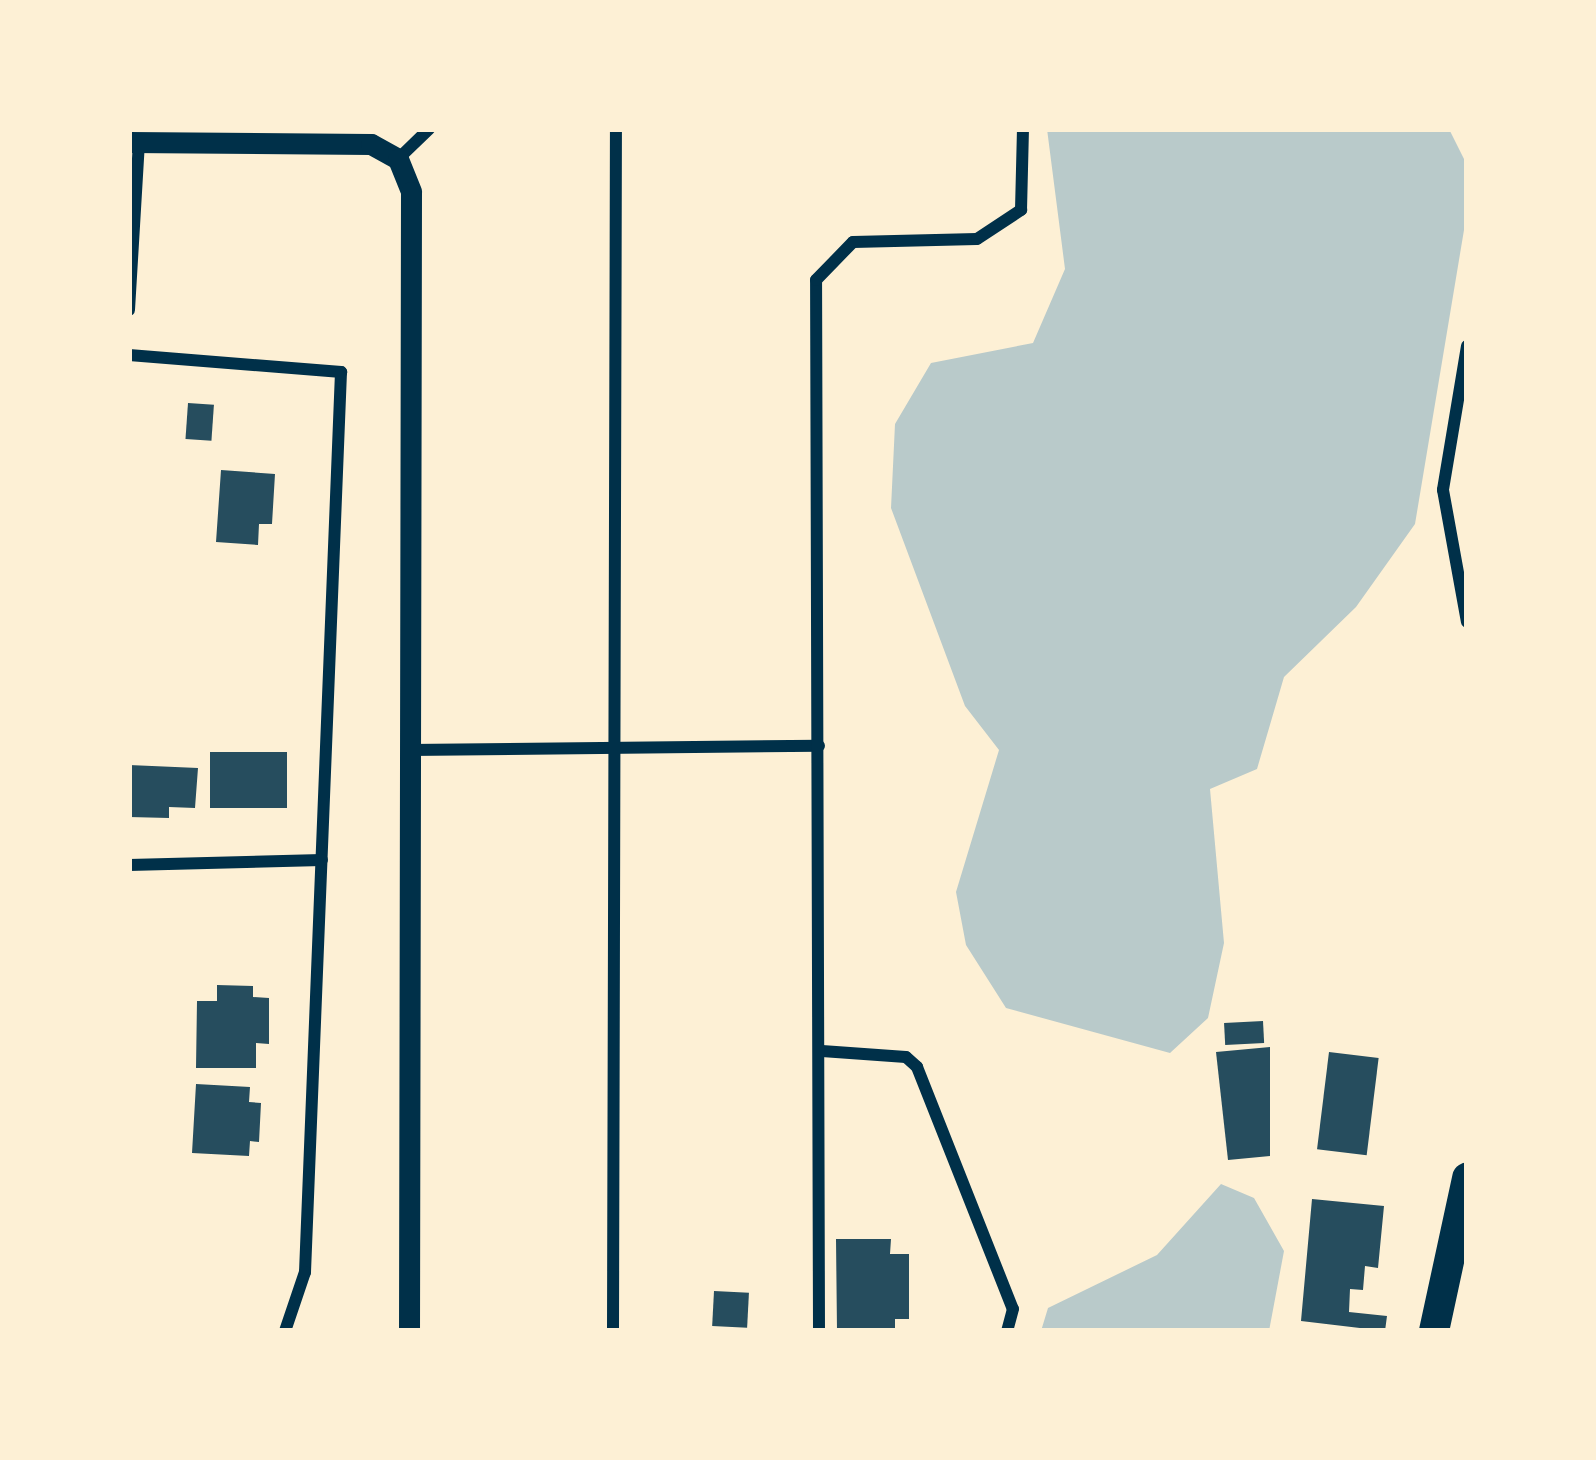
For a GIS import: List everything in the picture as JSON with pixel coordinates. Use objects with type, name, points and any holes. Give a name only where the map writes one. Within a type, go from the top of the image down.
[{"type":"main road","points":[[1434,1331],[1466,1182]]},
{"type":"street","points":[[398,159],[429,129]]},
{"type":"street","points":[[613,1331],[616,129]]},
{"type":"street","points":[[819,1331],[822,1051],[816,280],[853,242],[977,239],[1021,210],[1023,129]]},
{"type":"street","points":[[129,310],[145,139],[371,144],[398,159],[410,192],[409,1331]]},
{"type":"street","points":[[1467,346],[1443,490],[1467,622]]},
{"type":"street","points":[[129,355],[341,372],[305,1272],[285,1331]]},
{"type":"street","points":[[409,750],[819,746]]},
{"type":"street","points":[[129,865],[322,860]]},
{"type":"street","points":[[822,1051],[906,1058],[917,1067],[1012,1310],[1006,1331]]},
{"type":"shaded area","points":[[1047,129],[1449,129],[1467,165],[1467,212],[1415,524],[1356,607],[1284,677],[1257,769],[1210,789],[1224,943],[1208,1018],[1170,1053],[1006,1008],[966,945],[956,892],[999,750],[965,706],[891,508],[895,424],[931,363],[1033,343],[1065,269]]},
{"type":"shaded area","points":[[1221,1184],[1254,1198],[1284,1251],[1269,1331],[1041,1331],[1048,1308],[1157,1255]]},
{"type":"building","points":[[188,403],[214,405],[211,441],[185,439]]},
{"type":"building","points":[[221,470],[275,474],[272,524],[259,524],[258,545],[216,542]]},
{"type":"building","points":[[210,752],[287,752],[287,808],[210,808]]},
{"type":"building","points":[[129,765],[198,768],[195,808],[169,807],[169,818],[129,817]]},
{"type":"building","points":[[217,985],[253,986],[253,997],[269,998],[269,1044],[256,1043],[256,1068],[196,1068],[197,1001],[217,1001]]},
{"type":"building","points":[[1263,1021],[1264,1043],[1225,1045],[1224,1023]]},
{"type":"building","points":[[1270,1047],[1270,1156],[1228,1160],[1216,1052]]},
{"type":"building","points":[[1329,1052],[1379,1058],[1367,1155],[1317,1149]]},
{"type":"building","points":[[196,1084],[250,1087],[249,1102],[261,1103],[259,1142],[250,1141],[249,1156],[192,1153]]},
{"type":"building","points":[[1312,1199],[1384,1206],[1378,1268],[1365,1266],[1363,1290],[1350,1289],[1349,1312],[1387,1316],[1385,1331],[1301,1321]]},
{"type":"building","points":[[836,1239],[891,1239],[890,1254],[909,1254],[909,1319],[895,1319],[895,1331],[837,1331]]},
{"type":"building","points":[[714,1291],[749,1293],[747,1328],[712,1326]]}]
